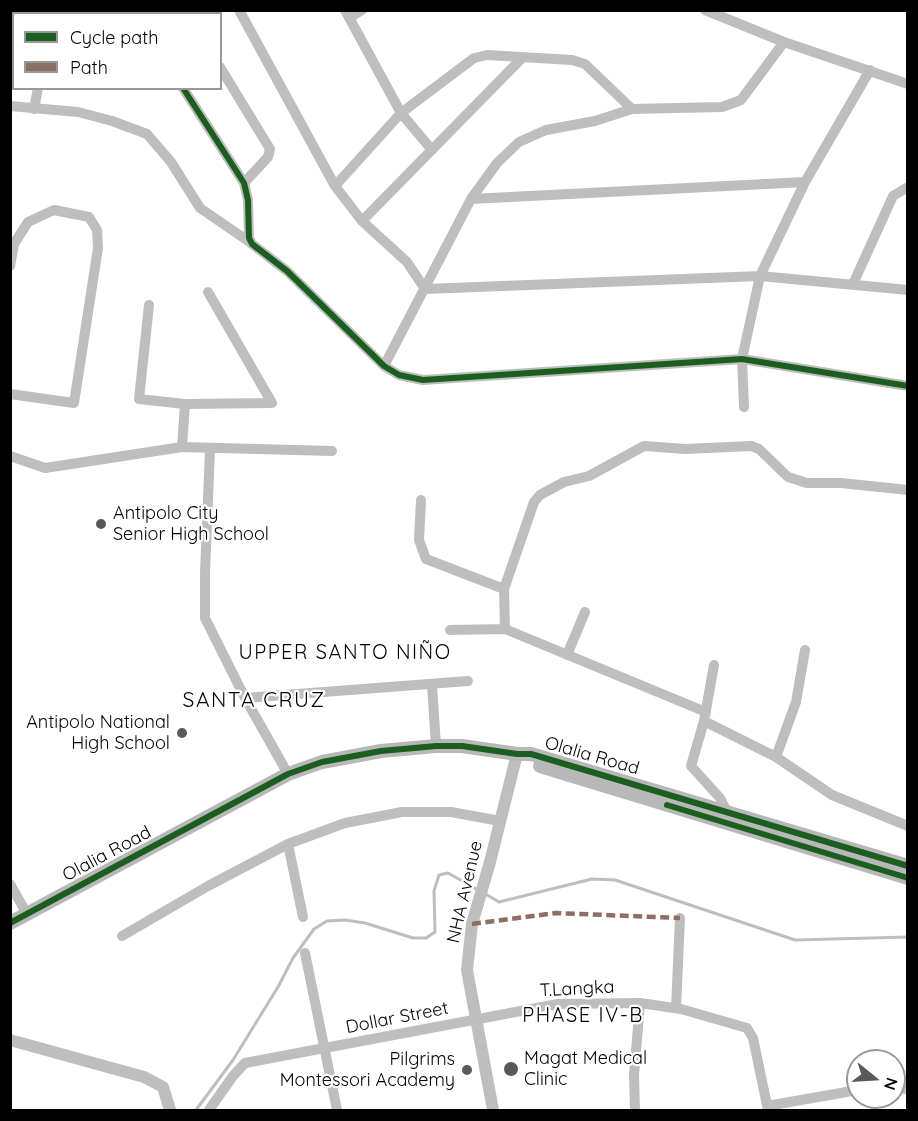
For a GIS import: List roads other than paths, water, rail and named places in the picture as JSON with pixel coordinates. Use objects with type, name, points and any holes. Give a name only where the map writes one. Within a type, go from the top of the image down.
[{"type":"main road","name":"Olalia Road","points":[[10,923],[288,774],[332,760],[381,751],[436,746],[462,746],[517,754],[543,767],[908,866]]},
{"type":"main road","name":"Olalia Road","points":[[725,817],[908,878]]},
{"type":"street","points":[[239,10],[334,186],[362,221],[407,262],[424,289]]},
{"type":"street","points":[[362,10],[347,14],[401,113],[432,150]]},
{"type":"street","points":[[705,10],[784,42],[908,84]]},
{"type":"street","points":[[384,366],[471,199],[497,163],[519,142],[546,130],[595,121],[632,110],[722,107],[741,100],[784,42]]},
{"type":"street","points":[[334,186],[401,113],[474,58],[487,55],[572,60],[585,64],[632,110]]},
{"type":"street","points":[[362,221],[522,58]]},
{"type":"street","points":[[744,407],[742,359],[760,276],[805,182],[870,70]]},
{"type":"street","points":[[222,71],[270,149],[268,157],[244,183]]},
{"type":"street","points":[[34,109],[38,90]]},
{"type":"street","points":[[184,90],[244,183],[248,200],[249,238],[252,244]]},
{"type":"street","points":[[10,106],[78,112],[147,134],[171,162],[200,208],[287,271],[384,366],[399,375],[423,380],[742,359],[908,386]]},
{"type":"street","points":[[471,199],[805,182]]},
{"type":"street","points":[[853,284],[893,196],[908,187]]},
{"type":"street","points":[[10,266],[14,244],[28,222],[54,210],[89,217],[97,230],[98,248],[74,403],[10,394]]},
{"type":"street","points":[[424,289],[760,276],[908,290]]},
{"type":"street","points":[[149,305],[139,399],[185,404],[272,403],[208,292]]},
{"type":"street","points":[[182,447],[185,404]]},
{"type":"street","points":[[505,629],[504,589],[534,502],[540,495],[564,483],[589,476],[644,446],[685,449],[751,446],[759,449],[788,477],[807,483],[841,483],[908,490]]},
{"type":"street","points":[[10,456],[45,468],[182,447],[332,451]]},
{"type":"street","points":[[210,449],[205,618],[245,698],[288,774]]},
{"type":"street","points":[[421,500],[419,540],[426,559],[504,589]]},
{"type":"street","points":[[567,655],[585,612]]},
{"type":"street","points":[[450,630],[505,629],[567,655],[705,716],[776,757],[832,795],[908,826]]},
{"type":"street","points":[[776,757],[796,702],[805,650]]},
{"type":"street","points":[[714,665],[705,716],[691,766],[720,798],[725,817]]},
{"type":"street","points":[[245,698],[468,681]]},
{"type":"street","points":[[432,685],[436,746]]},
{"type":"street","name":"NHA Avenue","points":[[493,1110],[467,970],[472,924],[517,754]]},
{"type":"street","points":[[122,936],[208,886],[288,844],[345,823],[402,812],[451,812],[500,820]]},
{"type":"street","points":[[288,844],[303,917]]},
{"type":"street","points":[[10,884],[27,914]]},
{"type":"street","points":[[679,1008],[680,918]]},
{"type":"street","points":[[305,953],[337,1110]]},
{"type":"street","name":"T.Langka","points":[[475,1018],[558,1004],[640,1004],[679,1008],[747,1028],[753,1038],[767,1108]]},
{"type":"street","points":[[635,1110],[634,1075],[640,1004]]},
{"type":"street","name":"Dollar Street","points":[[209,1110],[245,1063],[475,1018]]},
{"type":"street","points":[[10,1040],[144,1077],[163,1087],[170,1110]]},
{"type":"street","points":[[767,1108],[846,1092]]},
{"type":"waterway","points":[[196,1110],[233,1060],[293,958],[314,929],[327,921],[345,920],[365,923],[413,938],[426,938],[435,932],[434,891],[439,875],[448,873],[478,890]]},
{"type":"waterway","points":[[484,893],[499,902],[592,879],[615,880],[795,940],[908,937]]},
{"type":"place","name":"Antipolo City Senior High School","points":[[101,524]]},
{"type":"place","name":"Antipolo National High School","points":[[182,733]]},
{"type":"place","name":"Magat Medical Clinic","points":[[511,1069]]},
{"type":"place","name":"Pilgrims Montessori Academy","points":[[467,1070]]},
{"type":"district","name":"UPPER SANTO NIÑO","points":[[345,653]]},
{"type":"district","name":"SANTA CRUZ","points":[[254,701]]},
{"type":"district","name":"PHASE IV-B","points":[[583,1016]]}]
